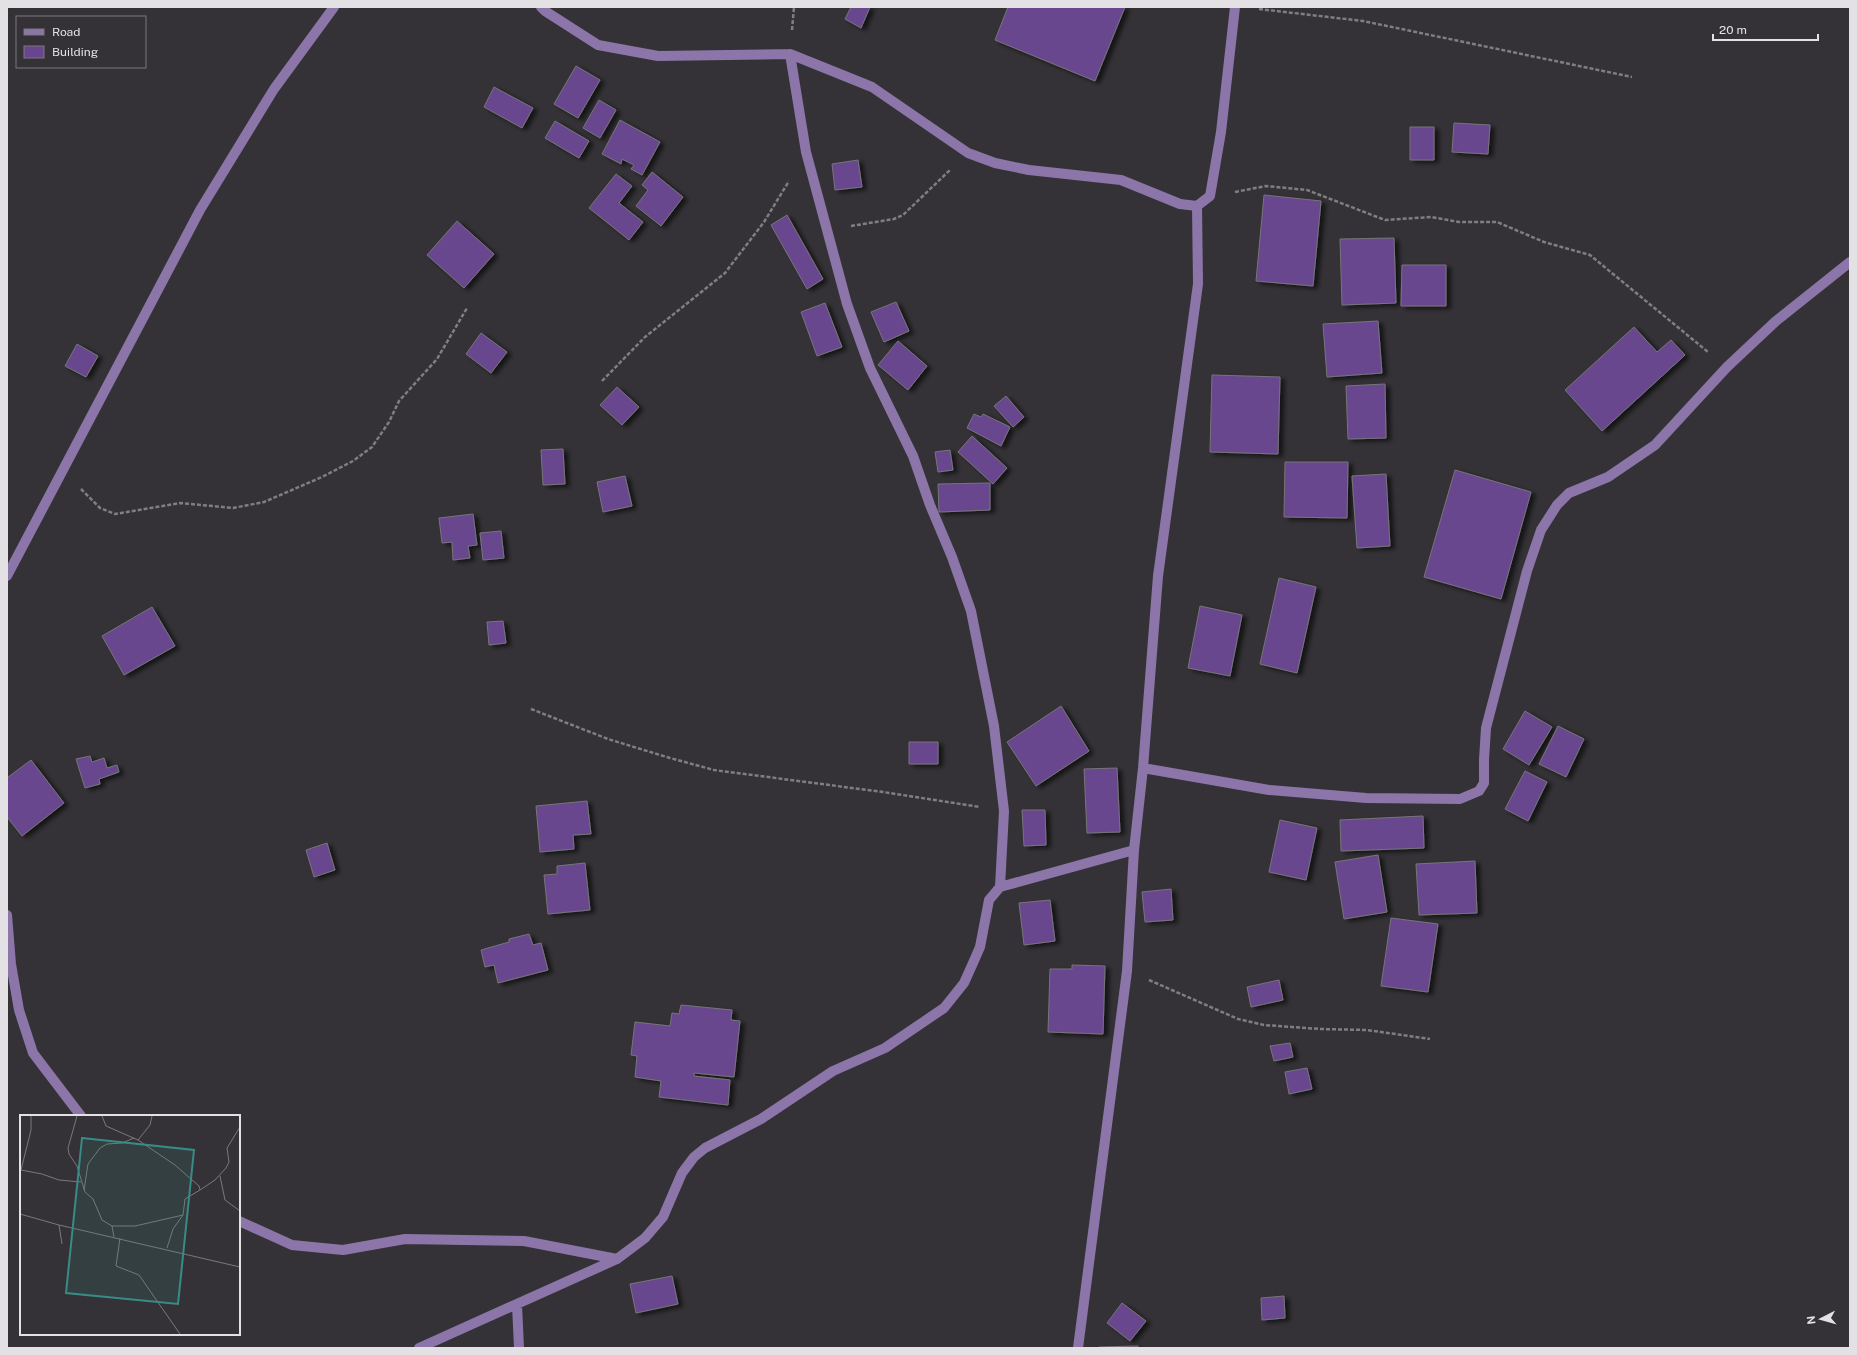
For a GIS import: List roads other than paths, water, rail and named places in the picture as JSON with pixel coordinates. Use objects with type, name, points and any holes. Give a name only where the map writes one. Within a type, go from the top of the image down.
[{"type":"street","points":[[7,576],[200,210],[274,89],[334,7]]},
{"type":"street","points":[[542,7],[545,11],[598,45],[658,56],[790,54],[872,87],[968,153],[995,163],[1029,170],[1121,180],[1180,204],[1197,206],[1210,196],[1221,132],[1235,7]]},
{"type":"street","points":[[790,54],[806,152],[847,304],[870,368],[913,456],[930,505],[952,557],[971,611],[994,726],[1004,811],[1000,887]]},
{"type":"street","points":[[1078,1348],[1127,971],[1134,850],[1143,768],[1158,576],[1198,284],[1197,206]]},
{"type":"street","points":[[1143,768],[1269,790],[1366,798],[1460,799],[1479,791],[1484,783],[1486,728],[1527,571],[1541,530],[1557,505],[1569,493],[1608,477],[1655,444],[1727,367],[1776,321],[1850,262]]},
{"type":"street","points":[[419,1348],[517,1306],[617,1259],[645,1238],[663,1217],[682,1173],[694,1157],[705,1148],[761,1119],[833,1071],[885,1048],[944,1008],[964,983],[980,947],[989,900],[1000,887],[1134,850]]},
{"type":"street","points":[[7,915],[11,964],[19,1010],[33,1053],[80,1115]]},
{"type":"street","points":[[240,1220],[292,1245],[343,1250],[405,1239],[524,1241],[617,1259]]},
{"type":"street","points":[[517,1306],[519,1348]]}]
